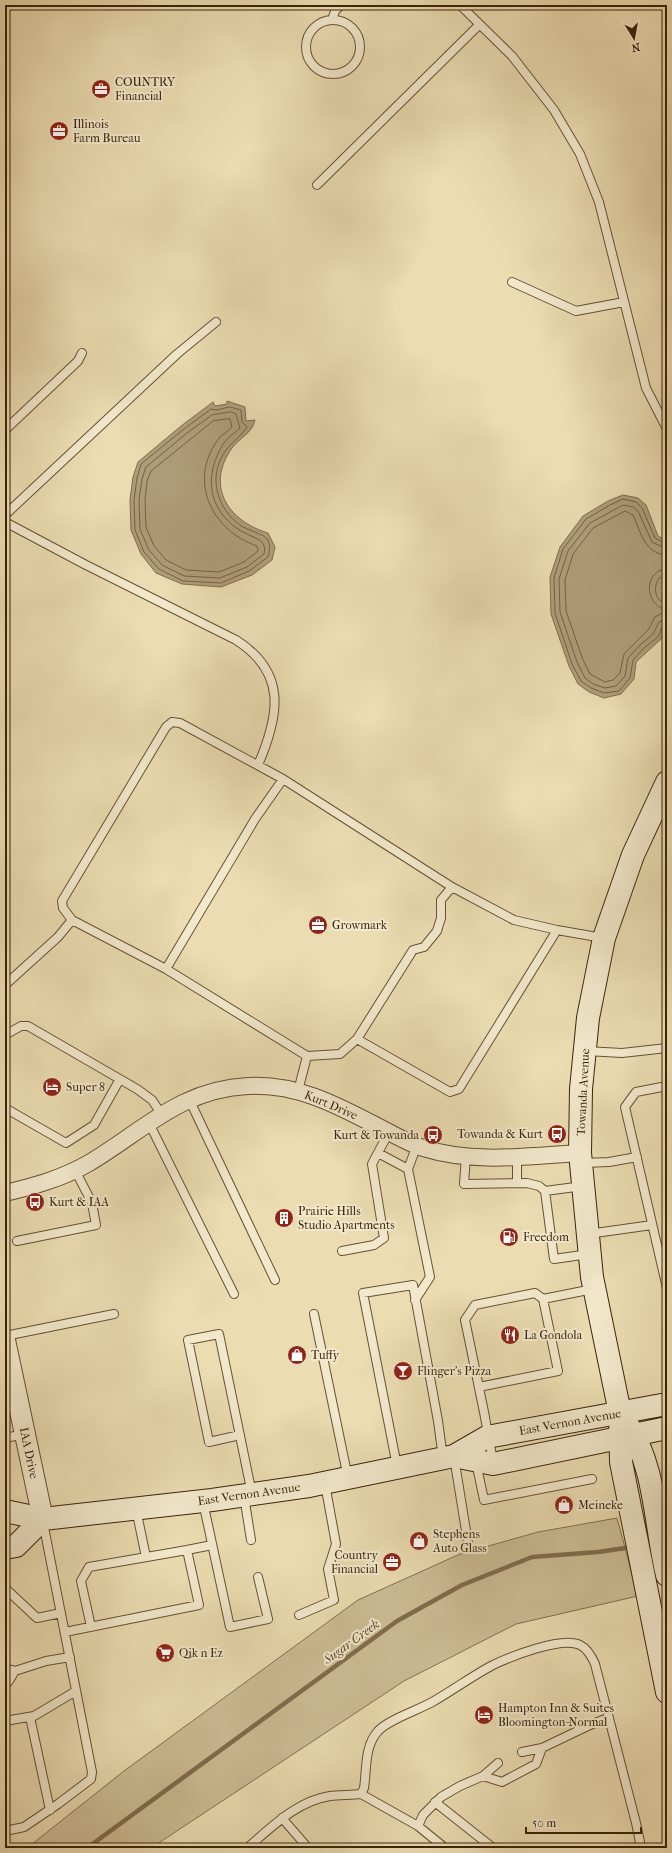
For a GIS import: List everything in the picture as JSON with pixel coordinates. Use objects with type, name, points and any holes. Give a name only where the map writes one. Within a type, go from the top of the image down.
[{"type":"main road","name":"Towanda Avenue","points":[[620,1413],[594,1288],[580,1158],[581,1089],[588,1018],[604,938],[632,855],[667,782]]},
{"type":"main road","name":"East Vernon Avenue","points":[[471,1454],[620,1413],[667,1404]]},
{"type":"main road","points":[[620,1413],[628,1436],[644,1454],[666,1573]]},
{"type":"main road","name":"East Vernon Avenue","points":[[5,1511],[43,1519],[203,1501],[324,1483],[471,1454],[628,1436],[667,1428]]},
{"type":"main road","points":[[628,1436],[621,1462],[642,1573],[662,1644],[667,1692]]},
{"type":"main road","points":[[5,1548],[16,1546],[43,1519]]},
{"type":"street","name":"Kurt Drive","points":[[5,1193],[36,1186],[89,1163],[162,1114],[189,1099],[218,1090],[248,1086],[266,1086],[298,1091],[334,1103],[417,1145],[449,1154],[478,1158],[580,1158]]},
{"type":"street","name":"IAA Drive","points":[[6,1351],[43,1519]]},
{"type":"lane","points":[[332,20],[335,10],[341,5]]},
{"type":"lane","points":[[460,5],[512,56],[554,110],[580,154],[599,202],[646,388],[667,429]]},
{"type":"lane","points":[[332,20],[341,21],[349,25],[359,40],[360,48],[358,57],[350,67],[339,73],[330,74],[322,72],[314,66],[306,51],[306,42],[310,33],[316,26],[323,22],[332,20]]},
{"type":"lane","points":[[317,185],[479,25]]},
{"type":"lane","points":[[512,282],[576,311],[624,302]]},
{"type":"lane","points":[[5,515],[171,359],[216,322]]},
{"type":"lane","points":[[5,430],[78,361],[82,353]]},
{"type":"lane","points":[[5,522],[86,565],[236,640],[255,654],[263,662],[270,676],[274,691],[274,723],[258,765]]},
{"type":"lane","points":[[452,887],[441,900],[441,918],[437,931],[424,947],[413,950],[357,1039],[340,1054],[322,1056],[307,1056],[166,969],[72,920],[63,908],[62,901],[166,727],[172,722],[180,723],[283,779],[452,887],[514,920],[557,930],[604,938]]},
{"type":"lane","points":[[166,969],[255,819],[283,779]]},
{"type":"lane","points":[[5,985],[58,937],[72,920]]},
{"type":"lane","points":[[357,1039],[450,1092],[459,1089],[557,930]]},
{"type":"lane","points":[[5,1035],[21,1026],[28,1026],[120,1079],[152,1100],[162,1114]]},
{"type":"lane","points":[[585,1050],[622,1053],[667,1048]]},
{"type":"lane","points":[[298,1091],[307,1056]]},
{"type":"lane","points":[[5,1108],[66,1143],[94,1125],[120,1079]]},
{"type":"lane","points":[[667,1086],[636,1092],[626,1108],[667,1288]]},
{"type":"lane","points":[[189,1099],[275,1280]]},
{"type":"lane","points":[[149,1123],[234,1294]]},
{"type":"lane","points":[[342,1251],[374,1245],[384,1238],[372,1164],[389,1132]]},
{"type":"lane","points":[[415,1300],[430,1277],[408,1169],[417,1145]]},
{"type":"lane","points":[[378,1153],[408,1169]]},
{"type":"lane","points":[[466,1156],[464,1184],[518,1183],[539,1186],[545,1191],[554,1259],[589,1244],[652,1225]]},
{"type":"lane","points":[[517,1157],[518,1183]]},
{"type":"lane","points":[[580,1158],[609,1162],[637,1157]]},
{"type":"lane","points":[[17,1241],[96,1225],[92,1203],[75,1170]]},
{"type":"lane","points":[[545,1191],[583,1186]]},
{"type":"lane","points":[[398,1468],[389,1431],[363,1293],[413,1285],[438,1421],[471,1454],[484,1500],[592,1479]]},
{"type":"lane","points":[[543,1299],[594,1288]]},
{"type":"lane","points":[[468,1543],[471,1454],[479,1387],[465,1320],[475,1305],[535,1293],[543,1299],[558,1371],[479,1387]]},
{"type":"lane","points":[[5,1336],[114,1314]]},
{"type":"lane","points":[[314,1314],[348,1478]]},
{"type":"lane","points":[[240,1435],[209,1442],[188,1340],[219,1334],[240,1435],[248,1495],[251,1540]]},
{"type":"lane","points":[[5,1438],[25,1434]]},
{"type":"lane","points":[[299,1615],[334,1600],[328,1569],[336,1544],[324,1483]]},
{"type":"lane","points":[[203,1501],[230,1627],[268,1619],[258,1577]]},
{"type":"lane","points":[[136,1508],[146,1557]]},
{"type":"lane","points":[[5,1831],[24,1827],[50,1810],[91,1779],[92,1772],[43,1519]]},
{"type":"lane","points":[[91,1627],[81,1581],[89,1567],[212,1545]]},
{"type":"lane","points":[[65,1632],[199,1606],[187,1550]]},
{"type":"lane","points":[[5,1588],[38,1618],[61,1613]]},
{"type":"lane","points":[[361,1794],[364,1788],[369,1746],[372,1739],[382,1727],[433,1701],[492,1666],[534,1650],[563,1642],[580,1645],[586,1650],[595,1664],[636,1823],[640,1842],[637,1848]]},
{"type":"lane","points":[[5,1668],[14,1671],[46,1661],[70,1657]]},
{"type":"lane","points":[[5,1684],[9,1681],[14,1671]]},
{"type":"lane","points":[[5,1721],[34,1716],[76,1691]]},
{"type":"lane","points":[[30,1717],[50,1810]]},
{"type":"lane","points":[[522,1752],[542,1748],[608,1718]]},
{"type":"lane","points":[[483,1776],[502,1782],[536,1764],[542,1748]]},
{"type":"lane","points":[[418,1826],[423,1815],[435,1802],[449,1792],[483,1776],[498,1762]]},
{"type":"lane","points":[[247,1848],[282,1818],[300,1806],[329,1796],[361,1794],[418,1826],[445,1848]]},
{"type":"lane","points":[[435,1802],[492,1848]]},
{"type":"lane","points":[[282,1818],[308,1848]]},
{"type":"shaded area","points":[[617,1518],[638,1596],[516,1624],[404,1681],[151,1848],[27,1848],[124,1771],[358,1600],[460,1554],[538,1532]]},
{"type":"water","points":[[227,401],[245,407],[246,421],[255,420],[251,429],[235,444],[224,462],[221,476],[221,488],[225,500],[232,511],[242,520],[268,533],[275,547],[272,560],[252,575],[221,587],[182,584],[156,573],[141,554],[131,530],[130,500],[133,477],[138,462],[181,426],[213,402],[215,406],[227,404]]},
{"type":"water","points":[[623,495],[638,498],[646,505],[658,536],[667,541],[667,579],[664,588],[667,604],[666,626],[661,639],[636,662],[634,679],[621,694],[604,698],[589,692],[578,684],[569,666],[551,614],[550,577],[560,547],[583,516],[608,501]]},
{"type":"waterway","name":"Sugar Creek","points":[[87,1848],[397,1621],[462,1585],[532,1557],[598,1552],[632,1547]]},
{"type":"place","name":"COUNTRY Financial","points":[[101,89]]},
{"type":"place","name":"Illinois Farm Bureau","points":[[59,131]]},
{"type":"place","name":"Growmark","points":[[318,925]]},
{"type":"place","name":"Super 8","points":[[52,1087]]},
{"type":"place","name":"Towanda & Kurt","points":[[557,1134]]},
{"type":"place","name":"Kurt & Towanda","points":[[433,1135]]},
{"type":"place","name":"Kurt & IAA","points":[[35,1202]]},
{"type":"place","name":"Prairie Hills Studio Apartments","points":[[284,1218]]},
{"type":"place","name":"Freedom","points":[[509,1237]]},
{"type":"place","name":"La Gondola","points":[[510,1335]]},
{"type":"place","name":"Tuffy","points":[[297,1355]]},
{"type":"place","name":"Flinger's Pizza","points":[[403,1371]]},
{"type":"place","name":"Meineke","points":[[564,1505]]},
{"type":"place","name":"Stephens Auto Glass","points":[[419,1541]]},
{"type":"place","name":"Country Financial","points":[[392,1562]]},
{"type":"place","name":"Qik n Ez","points":[[165,1653]]},
{"type":"place","name":"Hampton Inn & Suites Bloomington-Normal","points":[[484,1715]]}]
